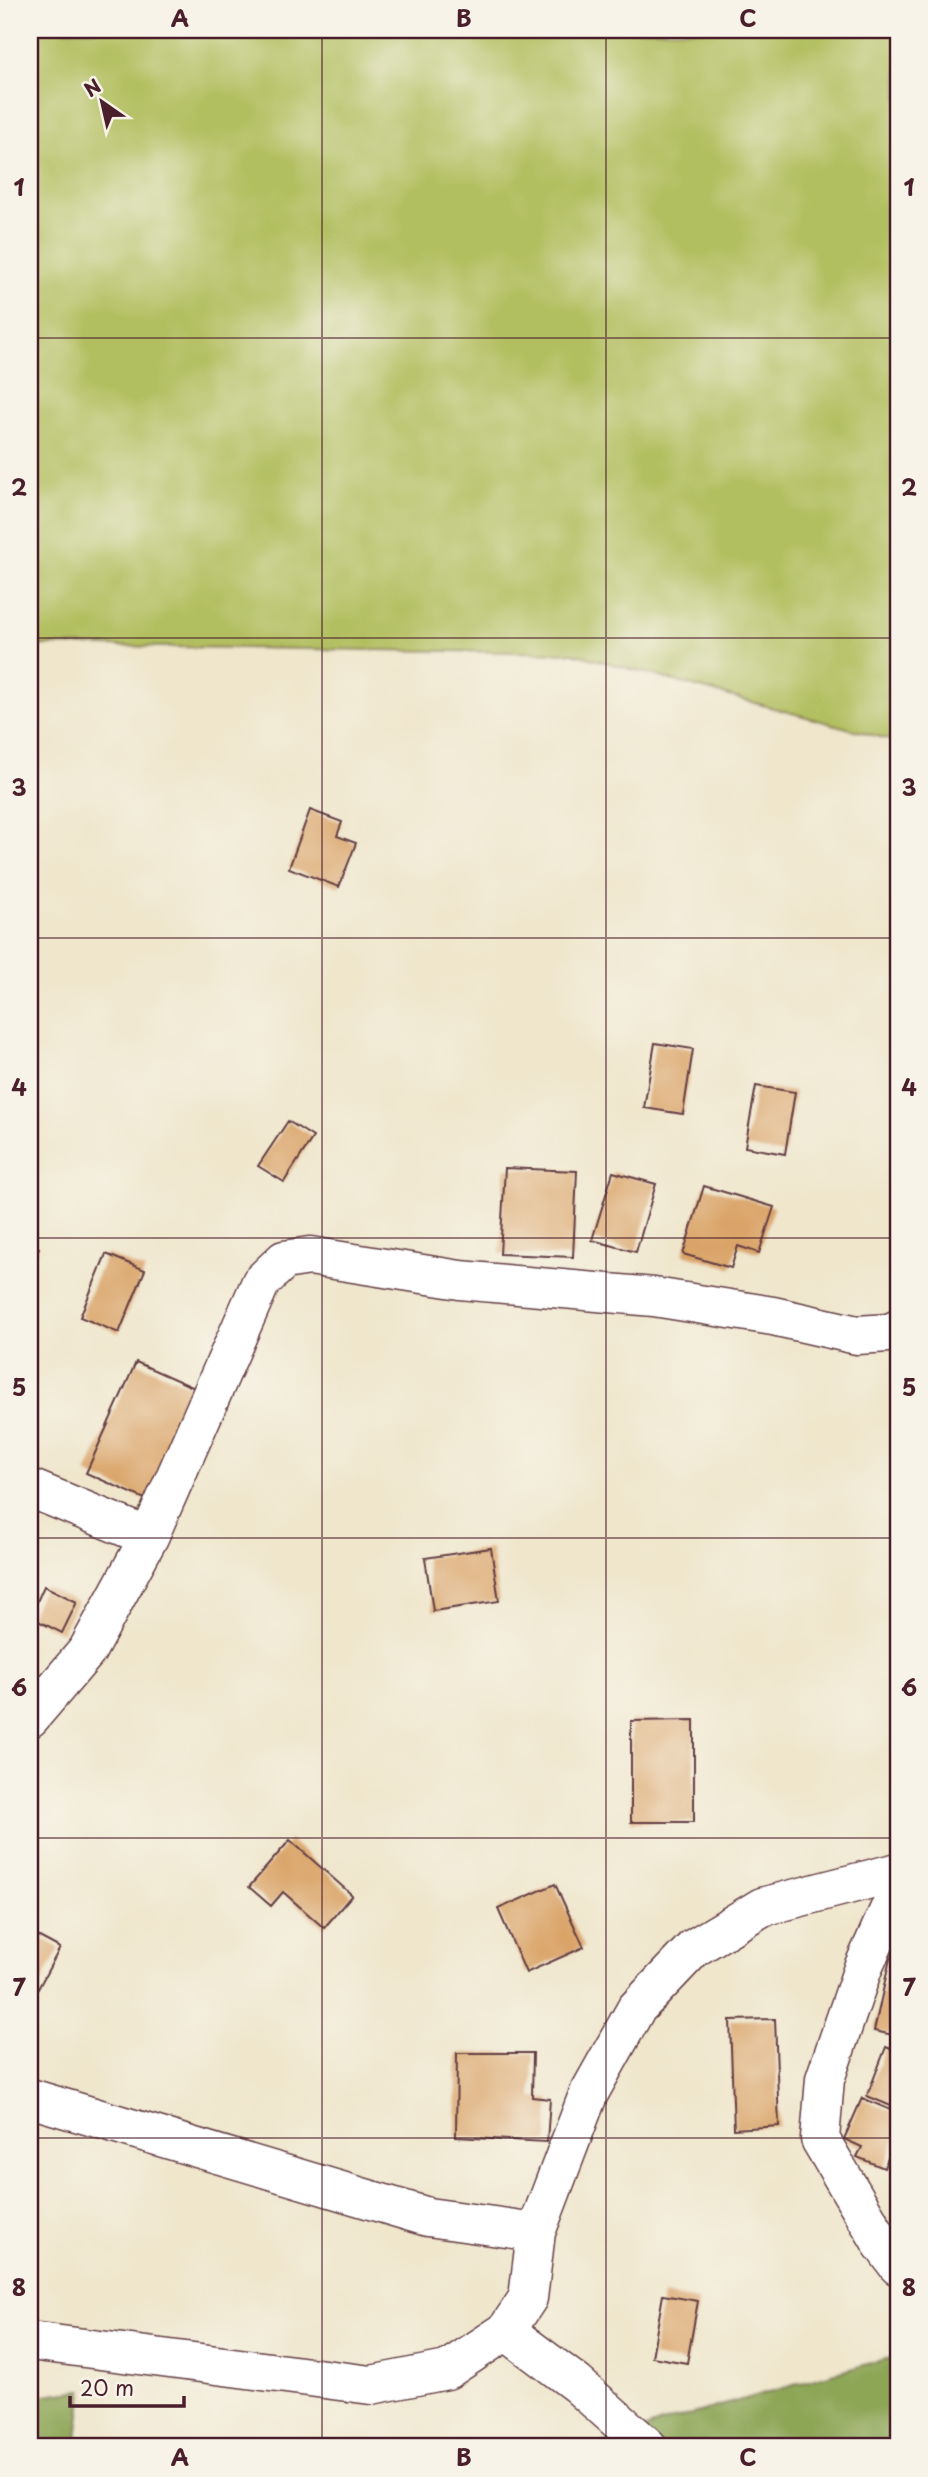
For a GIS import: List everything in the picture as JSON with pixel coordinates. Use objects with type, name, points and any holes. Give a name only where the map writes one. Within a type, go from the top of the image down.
[{"type":"street","points":[[30,1718],[87,1651],[149,1537],[261,1282],[284,1260],[310,1256],[460,1280],[654,1297],[773,1316],[857,1335],[898,1329]]},
{"type":"street","points":[[30,1488],[149,1537]]},
{"type":"street","points":[[30,2341],[371,2385],[447,2370],[506,2331],[527,2298],[536,2232],[588,2095],[636,2009],[694,1948],[762,1907],[898,1872]]},
{"type":"street","points":[[898,1890],[863,1968],[825,2079],[820,2139],[882,2244],[898,2266]]},
{"type":"street","points":[[30,2098],[428,2217],[536,2232]]},
{"type":"street","points":[[506,2331],[577,2384],[648,2447]]},
{"type":"green space","points":[[30,30],[898,30],[898,742],[572,653],[30,645]]},
{"type":"green space","points":[[885,2359],[898,2360],[898,2447],[594,2447],[668,2421]]},
{"type":"green space","points":[[83,2390],[76,2447],[30,2447],[30,2397]]},
{"type":"building","points":[[310,810],[342,822],[337,836],[356,843],[339,887],[289,868]]},
{"type":"building","points":[[655,1043],[693,1049],[683,1114],[644,1108]]},
{"type":"building","points":[[756,1086],[795,1092],[785,1154],[745,1147]]},
{"type":"building","points":[[288,1121],[313,1137],[284,1182],[258,1166]]},
{"type":"building","points":[[505,1168],[577,1171],[573,1257],[500,1254]]},
{"type":"building","points":[[613,1172],[656,1184],[636,1252],[592,1240]]},
{"type":"building","points":[[704,1186],[774,1207],[759,1253],[738,1246],[731,1268],[683,1254]]},
{"type":"building","points":[[30,1243],[39,1248],[30,1266]]},
{"type":"building","points":[[106,1254],[145,1270],[119,1333],[80,1317]]},
{"type":"building","points":[[136,1362],[197,1389],[147,1500],[86,1473]]},
{"type":"building","points":[[491,1548],[499,1601],[433,1611],[425,1558]]},
{"type":"building","points":[[44,1586],[77,1602],[62,1633],[30,1617]]},
{"type":"building","points":[[694,1720],[694,1822],[631,1822],[631,1721]]},
{"type":"building","points":[[290,1840],[352,1895],[324,1928],[283,1892],[271,1906],[249,1887]]},
{"type":"building","points":[[555,1884],[584,1947],[526,1973],[498,1909]]},
{"type":"building","points":[[898,1923],[898,2036],[874,2031]]},
{"type":"building","points":[[30,1932],[60,1948],[32,2000],[30,1999]]},
{"type":"building","points":[[775,2019],[779,2126],[734,2129],[730,2020]]},
{"type":"building","points":[[886,2047],[898,2052],[898,2109],[867,2096]]},
{"type":"building","points":[[457,2053],[533,2053],[532,2097],[550,2099],[547,2142],[456,2137]]},
{"type":"building","points":[[862,2098],[898,2113],[898,2133],[884,2168],[857,2157],[862,2147],[844,2139]]},
{"type":"building","points":[[663,2295],[698,2301],[687,2363],[652,2357]]}]
